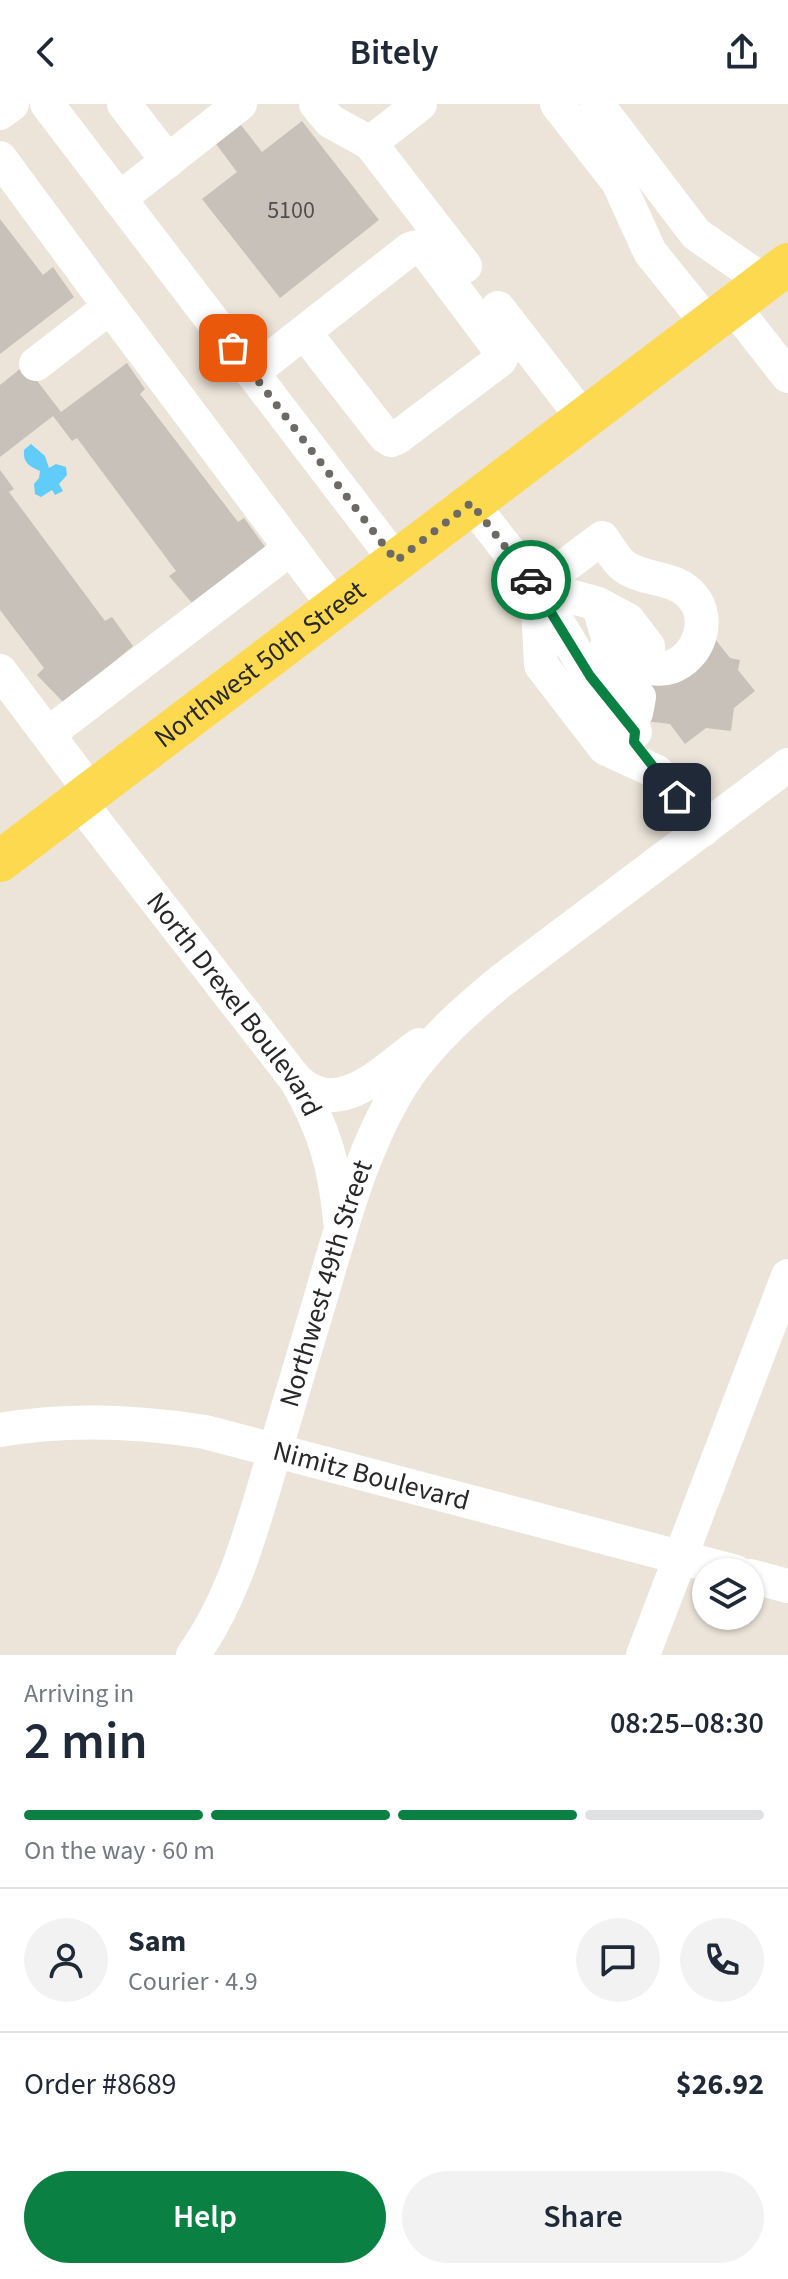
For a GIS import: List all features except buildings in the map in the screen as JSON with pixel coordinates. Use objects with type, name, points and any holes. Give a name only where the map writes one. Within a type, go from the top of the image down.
[{"type":"main road","name":"Northwest 50th Street","points":[[0,861],[748,294]]},
{"type":"street","points":[[0,113],[12,104]]},
{"type":"street","points":[[47,104],[396,561]]},
{"type":"street","points":[[124,104],[168,161]]},
{"type":"street","points":[[316,104],[330,121],[370,143],[583,418]]},
{"type":"street","points":[[370,143],[420,104]]},
{"type":"street","points":[[557,104],[618,182],[650,252],[748,294]]},
{"type":"street","points":[[597,104],[696,234],[748,294],[788,376]]},
{"type":"street","points":[[119,199],[231,106]]},
{"type":"street","points":[[0,158],[335,607]]},
{"type":"street","points":[[252,373],[304,332],[410,249],[418,247],[425,250],[503,354],[500,360],[391,440],[304,332]]},
{"type":"street","points":[[36,364],[110,307]]},
{"type":"street","points":[[471,503],[537,587],[569,639],[588,693],[618,732],[635,729],[657,772],[703,830]]},
{"type":"street","points":[[602,538],[624,567],[681,586],[700,608],[703,624],[691,652],[680,663],[669,668],[648,667],[648,646],[628,620],[598,604],[537,587],[602,538]]},
{"type":"street","points":[[48,734],[291,548]]},
{"type":"street","points":[[537,587],[541,665],[605,748],[657,772]]},
{"type":"street","name":"North Drexel Boulevard","points":[[0,671],[48,734],[85,796],[296,1080],[314,1111],[327,1143],[336,1179],[341,1229]]},
{"type":"street","name":"Northwest 49th Street","points":[[296,1080],[319,1095],[347,1094],[366,1084],[788,765]]},
{"type":"street","name":"Northwest 49th Street","points":[[193,1655],[234,1581],[341,1229],[365,1161],[407,1077],[458,1017]]},
{"type":"street","points":[[643,1655],[788,1276]]},
{"type":"street","name":"Nimitz Boulevard","points":[[0,1430],[62,1422],[136,1422],[205,1432],[692,1560]]},
{"type":"street","points":[[764,1580],[788,1586]]},
{"type":"water","points":[[31,444],[45,456],[49,468],[56,464],[66,467],[67,475],[59,484],[63,491],[55,495],[52,490],[41,497],[35,494],[34,484],[40,471],[28,464],[24,454]]},
{"type":"way so far","points":[[233,348],[396,561],[471,503],[531,580]]},
{"type":"route","points":[[531,580],[590,676],[635,732],[634,742],[677,797]]}]
